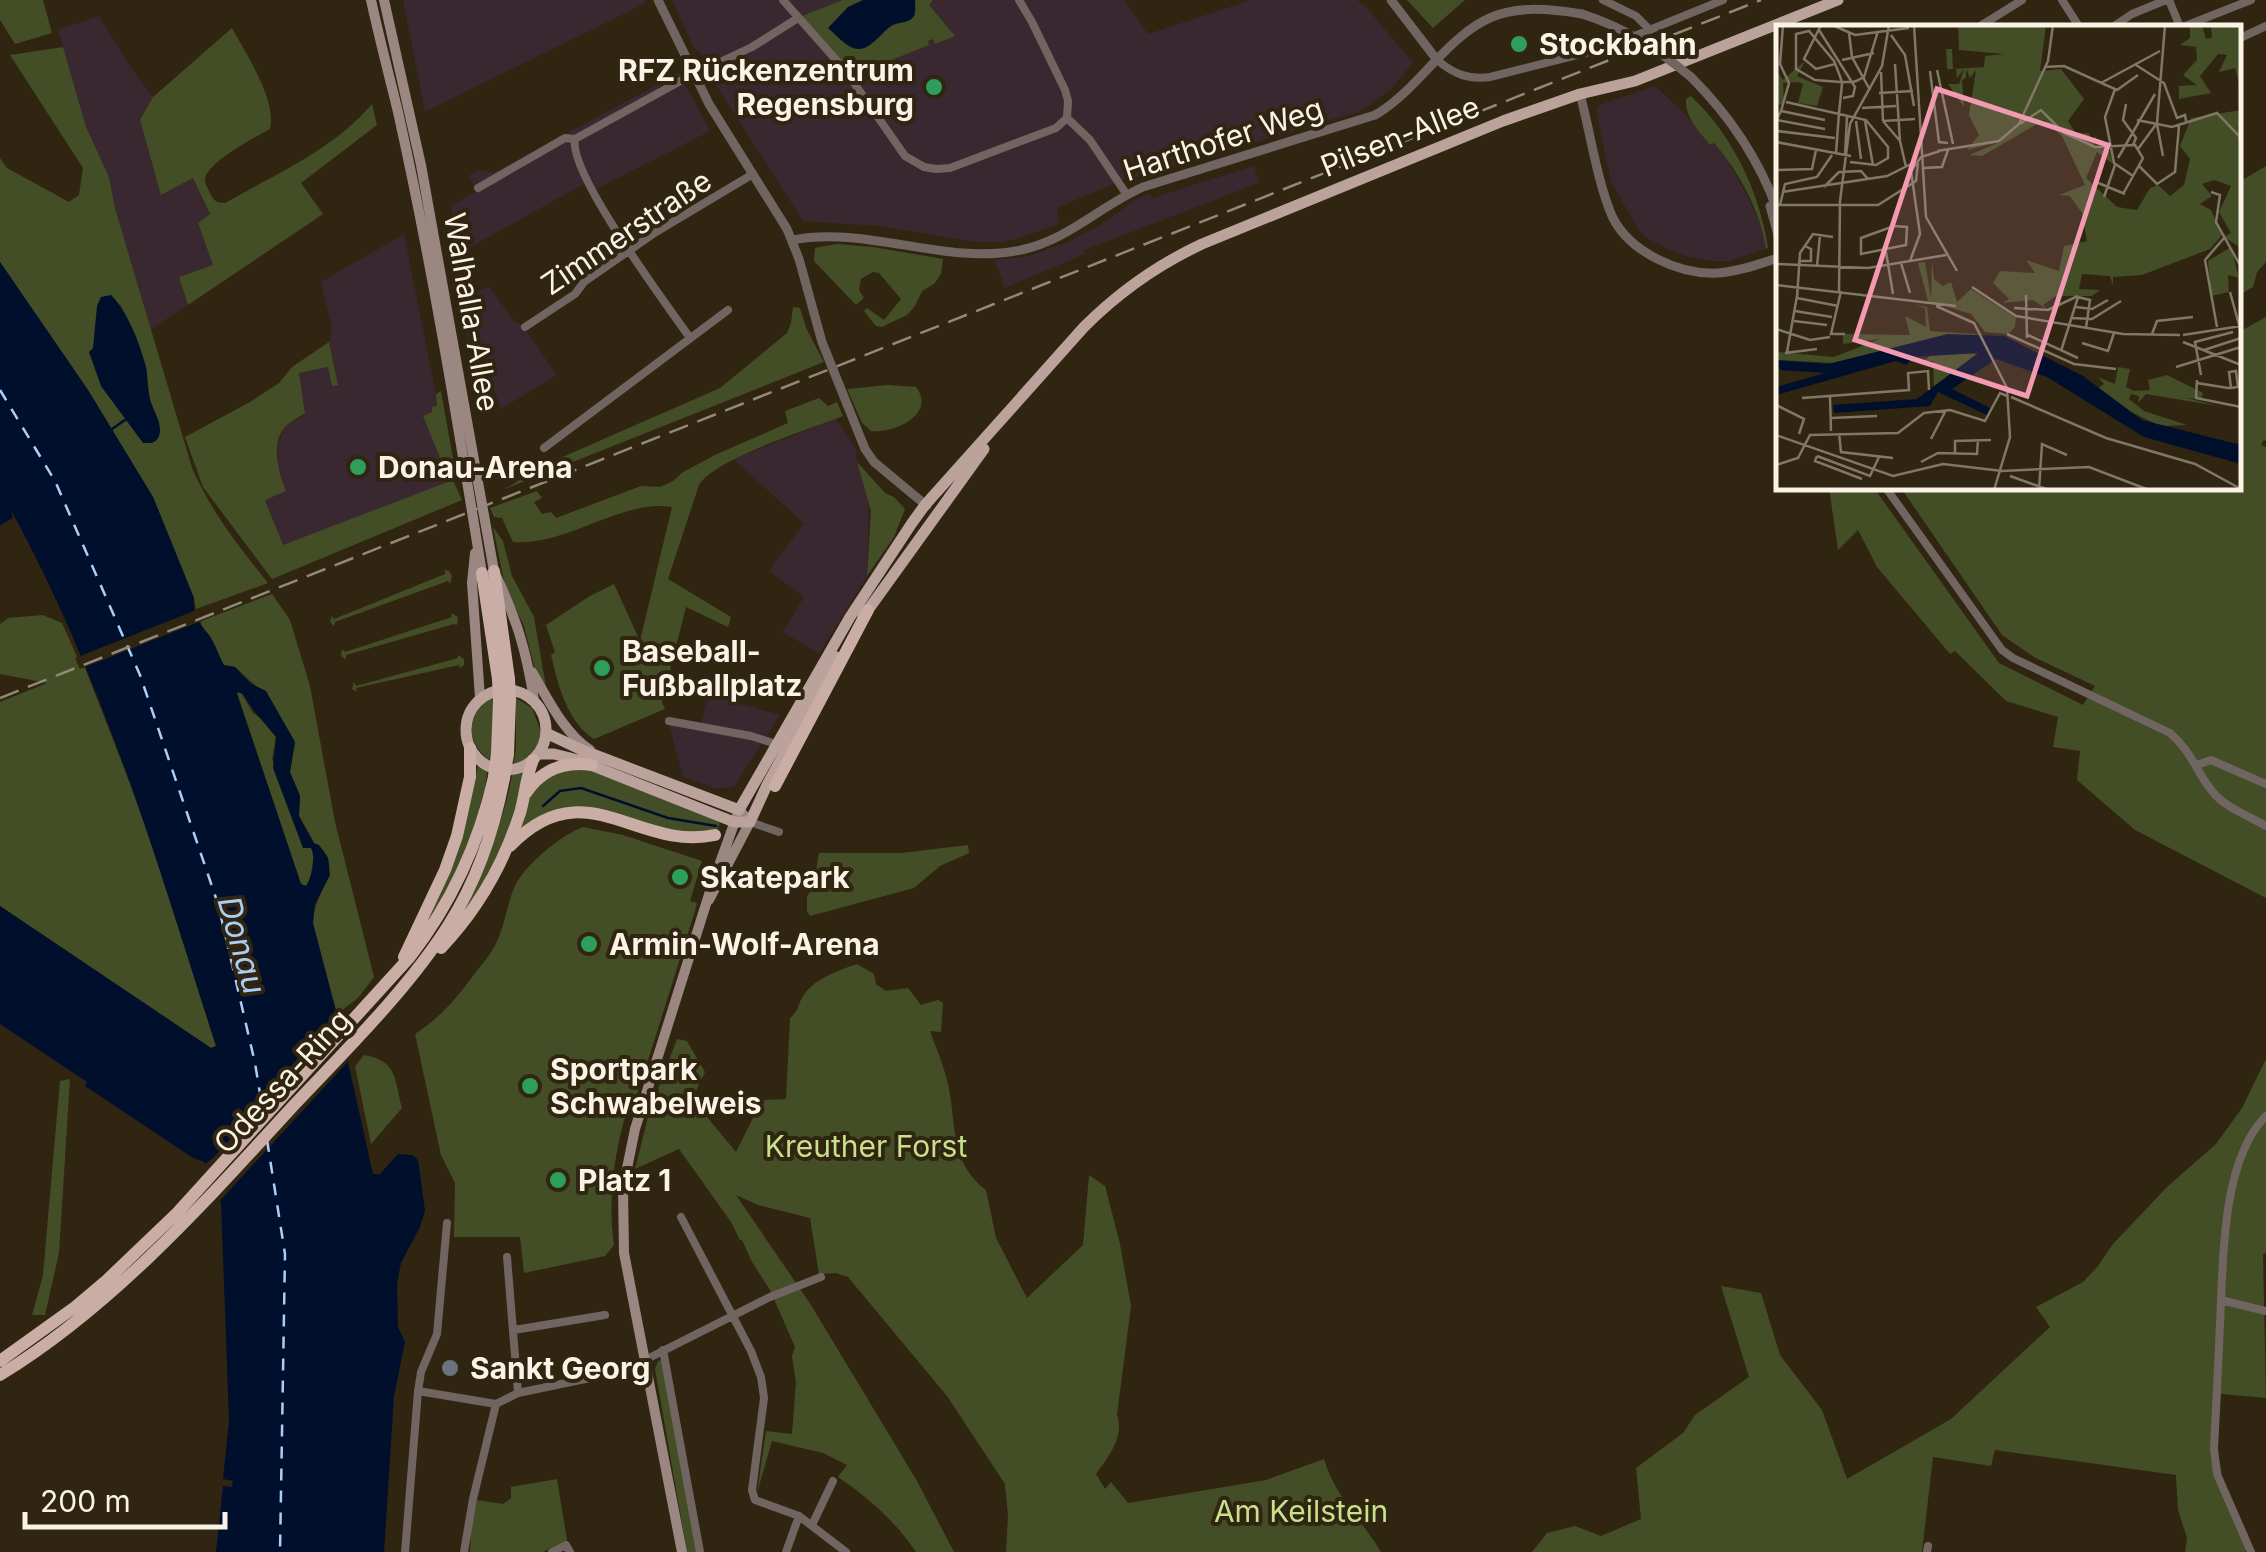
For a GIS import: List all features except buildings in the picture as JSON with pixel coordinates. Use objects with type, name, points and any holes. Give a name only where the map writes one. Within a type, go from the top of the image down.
[{"type":"highway","name":"Walhalla-Allee","points":[[488,572],[504,679],[502,754]]},
{"type":"highway","points":[[775,786],[868,610]]},
{"type":"highway","points":[[408,973],[458,836],[470,776],[470,748]]},
{"type":"highway","name":"Odessa-Ring","points":[[3,1371],[114,1290],[230,1175],[350,1045],[408,973],[463,872],[499,778],[502,754]]},
{"type":"highway","points":[[408,973],[442,947],[489,882],[505,852],[535,757]]},
{"type":"highway","points":[[525,794],[539,778],[556,768],[596,760]]},
{"type":"highway","points":[[505,852],[538,824],[582,812],[601,813],[672,836],[715,835]]},
{"type":"highway","name":"Odessa-Ring","points":[[3,1371],[18,1348],[108,1280],[408,973]]},
{"type":"highway","points":[[0,1342],[8,1348],[18,1348]]},
{"type":"main road","name":"Walhalla-Allee","points":[[371,0],[413,185],[476,537],[488,572]]},
{"type":"main road","name":"Walhalla-Allee","points":[[384,0],[420,165],[488,572]]},
{"type":"main road","name":"Pilsen-Allee","points":[[889,568],[926,504],[1107,305],[1148,273],[1186,251],[1503,121],[1580,94],[1635,81],[1838,0]]},
{"type":"main road","name":"Pilsen-Allee","points":[[889,568],[937,514],[1025,394]]},
{"type":"main road","points":[[476,537],[472,583],[480,698]]},
{"type":"main road","points":[[708,900],[830,667],[868,610],[889,568]]},
{"type":"main road","points":[[682,1552],[624,1254],[625,1172],[634,1130],[736,816],[776,744],[889,568]]},
{"type":"main road","points":[[488,572],[514,614],[534,700]]},
{"type":"main road","points":[[529,668],[570,731],[596,760]]},
{"type":"main road","points":[[535,757],[546,733],[541,710],[534,700],[502,689],[480,698],[467,717],[465,728],[470,748],[484,764],[504,770],[535,757],[562,755],[596,760],[750,822]]},
{"type":"main road","points":[[546,733],[596,760]]},
{"type":"street","points":[[658,0],[693,75],[792,240],[822,342],[865,448],[879,466],[937,514]]},
{"type":"street","points":[[783,0],[845,70],[900,152],[924,168],[950,168],[1056,128],[1068,118]]},
{"type":"street","points":[[1019,0],[1065,90],[1068,118],[1090,140],[1127,195]]},
{"type":"street","points":[[1391,0],[1437,60],[1471,78],[1490,78],[1589,53],[1723,0]]},
{"type":"street","points":[[1604,0],[1636,16],[1649,29]]},
{"type":"street","points":[[1982,25],[2022,0]]},
{"type":"street","points":[[2062,0],[2078,25]]},
{"type":"street","points":[[2116,25],[2166,0],[2178,25]]},
{"type":"street","points":[[2187,25],[2250,0]]},
{"type":"street","name":"Harthofer Weg","points":[[792,240],[846,238],[961,253],[1008,252],[1046,242],[1148,186],[1376,116],[1478,20],[1502,10],[1528,6],[1582,14],[1642,40],[1690,77],[1722,111],[1759,170]]},
{"type":"street","points":[[478,188],[566,138],[575,138],[759,43],[798,18]]},
{"type":"street","points":[[2241,38],[2266,26]]},
{"type":"street","points":[[1580,94],[1608,204],[1618,226],[1633,243],[1677,267],[1700,272],[1727,272],[1776,259]]},
{"type":"street","points":[[575,138],[574,150],[603,212],[690,338]]},
{"type":"street","points":[[1759,170],[1776,206]]},
{"type":"street","points":[[1759,170],[1776,228]]},
{"type":"street","name":"Zimmerstraße","points":[[524,327],[575,294],[584,282],[630,250],[753,174]]},
{"type":"street","points":[[544,448],[728,310]]},
{"type":"street","points":[[1887,490],[2002,650],[2170,732],[2185,746],[2212,792],[2266,826]]},
{"type":"street","points":[[669,721],[776,744]]},
{"type":"street","points":[[2196,765],[2210,760],[2266,784]]},
{"type":"street","points":[[750,822],[779,832]]},
{"type":"street","points":[[2252,1552],[2217,1474],[2214,1449],[2228,1207],[2240,1156],[2266,1116]]},
{"type":"street","points":[[682,1216],[751,1351],[763,1387],[752,1495],[759,1504],[799,1516],[846,1552]]},
{"type":"street","points":[[405,1552],[418,1391],[421,1372],[437,1334],[447,1224]]},
{"type":"street","points":[[507,1257],[518,1393]]},
{"type":"street","points":[[418,1391],[496,1404],[518,1393],[614,1373],[770,1297],[822,1277]]},
{"type":"street","points":[[2221,1300],[2266,1311]]},
{"type":"street","points":[[514,1330],[604,1315]]},
{"type":"street","points":[[663,1350],[700,1552]]},
{"type":"street","points":[[464,1552],[496,1404]]},
{"type":"street","points":[[812,1526],[833,1481]]},
{"type":"street","points":[[786,1552],[799,1516]]},
{"type":"street","points":[[552,1552],[568,1549]]},
{"type":"shaded area","points":[[403,0],[645,0],[646,3],[425,112]]},
{"type":"shaded area","points":[[672,0],[1124,0],[1148,34],[1251,0],[1357,0],[1413,63],[1390,90],[1363,110],[1140,177],[1131,176],[1057,208],[1059,224],[1002,242],[974,242],[880,226],[803,221],[716,85]]},
{"type":"shaded area","points":[[99,16],[153,97],[140,120],[162,195],[193,178],[210,215],[198,223],[213,265],[179,277],[188,305],[151,329],[109,177],[86,127],[58,30]]},
{"type":"shaded area","points":[[679,73],[710,131],[596,189],[591,180],[465,250],[456,239],[451,206],[477,191],[468,176],[480,170],[493,173]]},
{"type":"shaded area","points":[[1655,86],[1710,145],[1714,143],[1724,154],[1747,195],[1764,234],[1766,249],[1729,261],[1710,261],[1666,248],[1639,230],[1611,182],[1596,110],[1602,104]]},
{"type":"shaded area","points":[[1254,166],[1259,183],[1084,250],[1085,254],[1005,288],[995,260],[1029,256],[1068,242],[1149,193],[1152,198]]},
{"type":"shaded area","points":[[404,234],[453,480],[283,546],[265,499],[286,491],[279,472],[277,445],[285,426],[302,417],[305,409],[298,373],[328,367],[338,384],[329,342],[332,329],[321,282]]},
{"type":"shaded area","points":[[489,286],[557,375],[501,409],[483,359],[468,338],[459,298]]},
{"type":"shaded area","points":[[836,419],[856,449],[869,501],[867,576],[819,654],[783,632],[804,597],[769,571],[804,523],[733,459]]},
{"type":"shaded area","points":[[709,695],[780,715],[734,787],[716,788],[683,777],[670,717],[701,723]]},
{"type":"green space","points":[[0,0],[43,0],[52,33],[15,44],[0,20]]},
{"type":"green space","points":[[843,0],[933,0],[929,5],[955,36],[935,44],[933,39],[928,41],[929,45],[854,75],[802,16]]},
{"type":"green space","points":[[1407,0],[1465,0],[1433,28]]},
{"type":"green space","points":[[232,28],[265,91],[270,129],[232,151],[207,174],[205,183],[216,201],[225,203],[303,160],[340,135],[372,104],[377,125],[301,183],[323,214],[188,305],[179,277],[213,265],[198,223],[210,214],[193,178],[161,195],[140,120],[153,97]]},
{"type":"green space","points":[[63,47],[86,127],[109,177],[192,468],[226,528],[268,583],[196,609],[153,497],[88,390],[0,262],[0,158],[7,168],[69,202],[79,195],[83,168],[10,55]],"holes":[[[120,304],[146,368],[150,400],[159,422],[158,438],[93,348]]]},
{"type":"green space","points":[[1691,96],[1719,128],[1742,165],[1764,226],[1766,249],[1754,206],[1740,179],[1690,118],[1686,99]]},
{"type":"green space","points":[[2266,166],[2266,262],[2257,272],[2253,287],[2241,294],[2241,181]]},
{"type":"green space","points":[[837,244],[943,259],[941,274],[922,291],[907,315],[876,326],[864,311],[867,308],[884,320],[901,299],[879,273],[873,272],[861,279],[859,290],[864,298],[856,305],[814,261],[815,248]]},
{"type":"green space","points":[[793,307],[800,308],[824,362],[505,489],[542,466],[720,388],[787,333]]},
{"type":"green space","points":[[2266,317],[2266,441],[2261,445],[2266,447],[2266,898],[2135,830],[2077,780],[2080,751],[2053,747],[2058,717],[2006,701],[1955,651],[1950,654],[1877,567],[1858,530],[1838,550],[1829,490],[1875,490],[1999,663],[2083,705],[2095,686],[2034,657],[2002,635],[1902,490],[2241,490],[2241,331]]},
{"type":"green space","points":[[329,342],[338,385],[332,386],[328,367],[299,373],[305,413],[285,427],[278,442],[279,468],[286,491],[265,500],[283,545],[453,480],[462,500],[272,579],[203,487],[185,437],[279,383],[292,367]]},
{"type":"green space","points":[[916,387],[921,406],[901,426],[871,431],[862,423],[847,389]]},
{"type":"green space","points":[[441,391],[454,464],[444,476],[423,416],[437,406],[436,394]]},
{"type":"green space","points":[[819,398],[828,406],[837,402],[843,416],[743,455],[708,475],[699,485],[668,579],[731,617],[728,627],[686,607],[662,702],[665,709],[594,739],[577,723],[565,702],[546,625],[614,584],[640,641],[672,507],[633,510],[554,537],[513,542],[502,518],[494,517],[490,508],[537,491],[542,498],[534,502],[542,514],[551,512],[556,518],[641,486],[660,487],[715,455],[788,423],[785,411]]},
{"type":"green space","points":[[857,462],[905,509],[894,537],[867,576],[871,511]]},
{"type":"green space","points":[[493,527],[503,541],[512,576],[534,617],[547,693],[536,674],[524,626],[505,586]]},
{"type":"green space","points":[[445,570],[452,576],[450,584],[448,581],[335,622],[334,626],[330,622],[332,616],[334,619],[445,574]]},
{"type":"green space","points":[[272,594],[290,620],[310,686],[335,822],[374,977],[358,998],[337,1014],[313,921],[327,880],[329,860],[299,816],[300,796],[290,772],[295,742],[268,697],[235,667],[224,665],[202,630],[201,621]]},
{"type":"green space","points":[[451,613],[458,617],[457,625],[342,657],[343,649],[345,652],[452,617]]},
{"type":"green space","points":[[43,615],[62,623],[85,668],[142,814],[216,1046],[211,1048],[0,906],[0,702],[47,683],[0,674],[0,624],[8,618]]},
{"type":"green space","points":[[458,655],[464,659],[460,668],[459,665],[356,688],[357,692],[352,689],[354,682],[356,686]]},
{"type":"green space","points":[[240,691],[253,713],[276,737],[272,759],[314,854],[306,886],[301,884],[237,693]]},
{"type":"green space","points":[[493,697],[493,745],[489,760],[475,744],[472,727],[477,711]]},
{"type":"green space","points":[[516,698],[532,708],[543,737],[532,756],[513,767],[516,749]]},
{"type":"green space","points":[[479,761],[488,768],[468,850],[418,941],[470,803]]},
{"type":"green space","points":[[582,768],[716,820],[720,823],[717,830],[677,833],[583,809],[514,840],[531,794],[554,772]]},
{"type":"green space","points":[[527,769],[516,818],[473,902],[462,911],[498,828],[512,775]]},
{"type":"green space","name":"Sportpark Schwabelweis","points":[[583,827],[623,835],[702,861],[690,901],[697,903],[644,1073],[636,1097],[630,1100],[620,1136],[612,1190],[614,1245],[605,1256],[524,1273],[520,1237],[454,1237],[455,1183],[441,1155],[415,1034],[448,1006],[490,954],[514,888],[525,870],[554,844]]},
{"type":"green space","points":[[968,845],[969,853],[940,866],[914,888],[810,916],[807,912],[807,896],[813,888],[819,853],[901,853]]},
{"type":"green space","name":"Kreuther Forst","points":[[857,964],[874,974],[876,984],[886,991],[908,988],[921,1005],[938,1000],[943,1003],[941,1032],[930,1031],[948,1084],[960,1155],[974,1179],[986,1190],[996,1238],[1027,1298],[1083,1245],[1089,1175],[1105,1186],[1131,1306],[1117,1415],[1119,1431],[1096,1474],[1105,1489],[1111,1482],[1128,1503],[1266,1480],[1324,1459],[1341,1496],[1381,1552],[1006,1552],[1005,1484],[947,1396],[848,1277],[819,1274],[810,1218],[758,1205],[736,1195],[811,1305],[917,1481],[954,1552],[916,1552],[881,1511],[838,1477],[847,1465],[823,1453],[772,1441],[757,1493],[766,1431],[792,1434],[795,1347],[742,1240],[679,1149],[635,1169],[649,1113],[677,1039],[687,1041],[705,1072],[692,1099],[736,1152],[762,1100],[786,1099],[790,1018],[802,998],[819,981]]},
{"type":"green space","points":[[364,1055],[389,1067],[402,1108],[371,1144],[355,1066]]},
{"type":"green space","points":[[2266,1059],[2266,1398],[2221,1394],[2217,1451],[2222,1473],[2216,1472],[2249,1550],[2185,1552],[2187,1538],[2178,1510],[2176,1475],[1995,1450],[1991,1466],[1933,1457],[1922,1552],[1532,1552],[1547,1533],[1575,1526],[1601,1536],[1641,1519],[1636,1468],[1683,1433],[1695,1415],[1749,1377],[1721,1286],[1761,1293],[1780,1355],[1822,1410],[1847,1479],[1951,1419],[2050,1327],[2036,1307],[2083,1282],[2167,1187],[2216,1144],[2242,1108]]},
{"type":"green space","points":[[70,1079],[59,1253],[45,1315],[32,1315],[43,1275],[60,1081]]},
{"type":"green space","points":[[662,1360],[699,1552],[687,1552],[655,1369]]},
{"type":"green space","points":[[557,1479],[567,1540],[543,1552],[470,1552],[477,1500],[503,1504],[511,1498],[511,1487]]},
{"type":"water","points":[[863,0],[915,0],[915,14],[910,20],[893,25],[865,48],[853,48],[828,28],[848,7]]},
{"type":"water","name":"Donau","points":[[0,262],[88,390],[153,497],[194,598],[197,618],[224,665],[235,667],[250,683],[266,691],[295,742],[290,772],[300,796],[299,816],[328,858],[330,875],[315,904],[313,923],[373,1174],[380,1174],[398,1154],[412,1155],[418,1160],[425,1211],[401,1263],[397,1284],[398,1327],[405,1342],[394,1396],[384,1552],[216,1552],[223,1486],[232,1487],[233,1481],[223,1479],[229,1420],[221,1203],[204,1162],[85,1086],[87,1082],[0,1024],[0,906],[211,1048],[216,1046],[126,773],[74,639],[11,510],[13,518],[0,525]],"holes":[[[237,694],[243,694],[276,737],[273,768],[303,848],[311,848],[312,852],[313,867],[306,886],[301,884]]]},
{"type":"water","points":[[111,295],[133,329],[146,367],[149,395],[160,428],[152,443],[143,443],[101,386],[89,352],[93,348],[97,306],[101,297]]},
{"type":"pier","points":[[199,609],[204,620],[80,669],[75,658]]},
{"type":"pier","points":[[342,1014],[352,1057],[216,1205],[201,1167]]},
{"type":"waterway","points":[[112,429],[125,420]]},
{"type":"waterway","points":[[543,806],[560,791],[581,788],[668,818],[716,826]]},
{"type":"ferry route","points":[[0,390],[55,481],[140,675],[218,904],[263,1112]]},
{"type":"ferry route","points":[[267,1140],[285,1254],[280,1552]]},
{"type":"railway","points":[[0,698],[1761,0]]},
{"type":"place","name":"Stockbahn","points":[[1519,44]]},
{"type":"place","name":"RFZ Rückenzentrum Regensburg","points":[[934,87]]},
{"type":"place","name":"Donau-Arena","points":[[358,467]]},
{"type":"place","name":"Baseball- Fußballplatz","points":[[602,668]]},
{"type":"place","name":"Skatepark","points":[[680,877]]},
{"type":"place","name":"Armin-Wolf-Arena","points":[[589,944]]},
{"type":"place","name":"Sportpark Schwabelweis","points":[[530,1086]]},
{"type":"place","name":"Platz 1","points":[[558,1180]]},
{"type":"place","name":"Sankt Georg","points":[[450,1368]]},
{"type":"park label","name":"Am Keilstein","points":[[1301,1511]]}]
